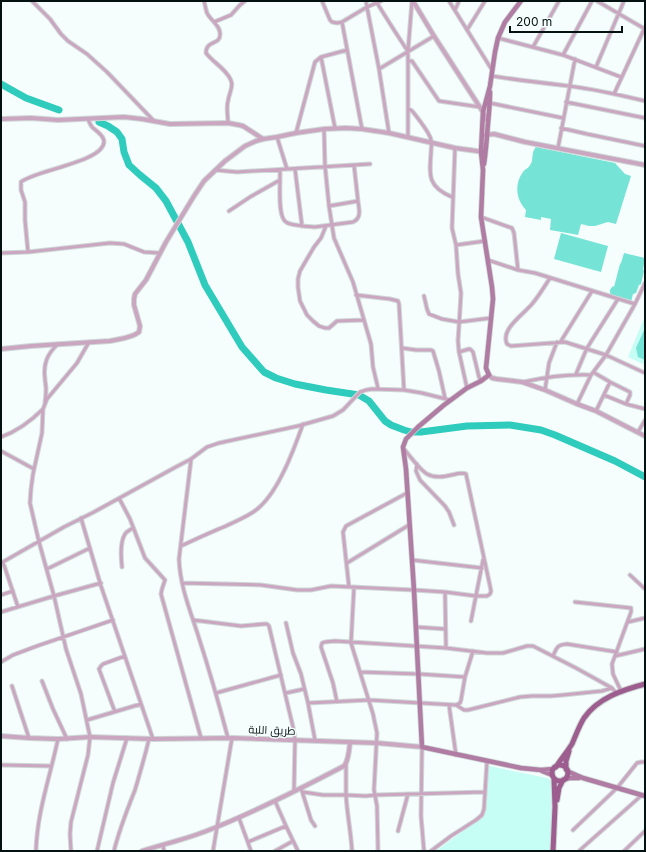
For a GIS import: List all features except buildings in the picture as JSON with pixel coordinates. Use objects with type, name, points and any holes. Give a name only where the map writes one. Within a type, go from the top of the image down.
[{"type":"main road","points":[[484,152],[482,135],[483,112],[490,86],[498,38],[505,22],[521,1]]},
{"type":"main road","points":[[422,747],[414,590],[406,469],[403,447],[406,439],[447,399],[481,381],[489,375],[486,368],[493,299],[481,217],[484,152],[488,132],[490,86]]},
{"type":"main road","points":[[553,851],[555,807],[554,772],[571,744],[584,718],[591,710],[616,691],[645,684]]},
{"type":"main road","points":[[555,807],[559,788],[567,775],[566,761],[571,744]]},
{"type":"main road","name":"طريق اللبة","points":[[422,747],[487,762],[554,772]]},
{"type":"main road","points":[[554,772],[560,766],[565,767],[567,770],[583,778],[643,795]]},
{"type":"main road","points":[[554,772],[560,781],[570,778],[583,778]]},
{"type":"street","points":[[32,1],[50,19],[68,41],[84,52],[107,72],[155,122]]},
{"type":"street","points":[[204,1],[208,14],[218,27],[220,33],[217,41],[208,46],[206,53],[210,59],[227,74],[232,84],[227,103],[228,123]]},
{"type":"street","points":[[214,22],[231,15],[245,1]]},
{"type":"street","points":[[322,1],[330,20],[336,23],[342,22],[367,7],[379,2],[394,30],[408,51]]},
{"type":"street","points":[[366,1],[389,133]]},
{"type":"street","points":[[412,1],[480,107],[488,122]]},
{"type":"street","points":[[408,137],[408,51],[412,1]]},
{"type":"street","points":[[449,1],[492,70]]},
{"type":"street","points":[[455,10],[459,1]]},
{"type":"street","points":[[467,30],[485,1]]},
{"type":"street","points":[[533,47],[559,1]]},
{"type":"street","points":[[563,55],[592,1]]},
{"type":"street","points":[[597,1],[645,28],[614,94]]},
{"type":"street","points":[[596,67],[624,1]]},
{"type":"street","points":[[342,22],[362,129]]},
{"type":"street","points":[[379,69],[434,36]]},
{"type":"street","points":[[498,38],[563,55],[621,77]]},
{"type":"street","points":[[296,133],[316,62],[321,57],[347,50]]},
{"type":"street","points":[[321,57],[335,128]]},
{"type":"street","points":[[558,148],[575,59]]},
{"type":"street","points":[[408,60],[414,64],[439,101],[480,107]]},
{"type":"street","points":[[492,76],[570,86],[645,101]]},
{"type":"street","points":[[566,102],[645,118]]},
{"type":"street","points":[[490,103],[563,118]]},
{"type":"street","points":[[408,109],[411,110],[417,117],[431,138],[430,178],[443,194],[452,197]]},
{"type":"street","points":[[1,119],[14,118],[58,120],[133,117],[170,124],[228,123],[239,124],[263,139]]},
{"type":"street","points":[[28,252],[25,202],[21,190],[21,182],[34,175],[68,166],[99,151],[103,146],[103,139],[88,119]]},
{"type":"street","points":[[561,128],[645,146]]},
{"type":"street","points":[[324,129],[325,166],[332,226],[336,242],[348,270],[371,344],[373,367],[378,388]]},
{"type":"street","points":[[1,349],[110,341],[122,339],[140,332],[140,326],[134,305],[135,294],[146,280],[166,242],[204,182],[225,161],[245,146],[256,141],[324,129],[362,129],[389,133],[455,148],[484,152]]},
{"type":"street","points":[[482,129],[494,134],[645,165]]},
{"type":"street","points":[[482,135],[488,132]]},
{"type":"street","points":[[277,137],[286,169]]},
{"type":"street","points":[[455,148],[452,228],[456,245],[460,293],[459,352],[467,388]]},
{"type":"street","points":[[215,170],[238,172],[370,164]]},
{"type":"street","points":[[280,170],[281,208],[282,218],[285,222],[312,227],[332,226],[353,222],[357,220],[360,214],[354,165]]},
{"type":"street","points":[[295,168],[302,226]]},
{"type":"street","points":[[229,211],[280,180]]},
{"type":"street","points":[[329,206],[358,201]]},
{"type":"street","points":[[481,217],[512,228],[514,233],[518,270]]},
{"type":"street","points":[[326,226],[319,242],[314,247],[299,274],[298,287],[300,301],[310,319],[319,326],[325,328],[329,328],[337,321],[364,320]]},
{"type":"street","points":[[456,245],[485,241]]},
{"type":"street","points":[[1,252],[28,252],[110,243],[124,244],[144,252],[159,254]]},
{"type":"street","points":[[488,260],[635,304]]},
{"type":"street","points":[[550,278],[531,305],[511,324],[505,342],[508,345],[565,342],[606,355],[645,372]]},
{"type":"street","points":[[577,404],[592,373],[606,355],[635,304],[645,283]]},
{"type":"street","points":[[545,390],[549,363],[559,342],[592,291]]},
{"type":"street","points":[[356,295],[390,298],[398,301],[400,312],[404,390]]},
{"type":"street","points":[[424,296],[429,314],[442,319],[459,322],[491,318]]},
{"type":"street","points":[[576,374],[587,348],[618,299]]},
{"type":"street","points":[[71,851],[71,822],[88,755],[90,737],[81,694],[64,637],[30,502],[34,469],[42,433],[43,409],[45,403],[77,363],[89,342]]},
{"type":"street","points":[[45,403],[45,362],[48,355],[58,344]]},
{"type":"street","points":[[18,607],[2,562],[191,459],[200,452],[219,442],[333,416],[343,410],[360,392],[366,390],[378,388],[385,390],[404,390],[447,399],[433,351],[402,348]]},
{"type":"street","points":[[459,352],[469,349],[473,352],[481,381]]},
{"type":"street","points":[[522,382],[547,377],[592,373],[630,392],[626,404]]},
{"type":"street","points":[[489,375],[492,378],[522,382],[545,390],[596,411],[645,436]]},
{"type":"street","points":[[596,411],[610,382]]},
{"type":"street","points":[[604,395],[626,404],[645,409]]},
{"type":"street","points":[[1,437],[18,429],[43,409]]},
{"type":"street","points":[[638,432],[645,420]]},
{"type":"street","points":[[181,546],[244,517],[257,510],[264,503],[280,480],[303,424]]},
{"type":"street","points":[[182,584],[261,585],[297,590],[310,590],[331,586],[414,590],[487,596],[491,591],[466,474],[463,473],[440,477],[428,475],[421,470],[403,447]]},
{"type":"street","points":[[1,451],[34,469]]},
{"type":"street","points":[[191,459],[179,559],[180,572],[182,584],[230,738],[212,851]]},
{"type":"street","points":[[417,464],[416,471],[420,480],[445,506],[454,526]]},
{"type":"street","points":[[349,587],[343,532],[346,526],[407,492]]},
{"type":"street","points":[[119,498],[145,558],[165,580],[161,594],[201,738]]},
{"type":"street","points":[[81,518],[151,739],[122,822],[114,851]]},
{"type":"street","points":[[347,563],[409,525]]},
{"type":"street","points":[[122,567],[121,555],[124,536],[133,528]]},
{"type":"street","points":[[47,569],[90,548]]},
{"type":"street","points":[[471,621],[484,558]]},
{"type":"street","points":[[412,560],[482,568]]},
{"type":"street","points":[[630,574],[645,589]]},
{"type":"street","points":[[1,612],[101,583]]},
{"type":"street","points":[[354,587],[352,643],[376,724],[377,733],[374,790],[378,818],[378,851]]},
{"type":"street","points":[[1,595],[13,591]]},
{"type":"street","points":[[445,592],[446,648]]},
{"type":"street","points":[[575,602],[629,608],[632,610],[612,664],[616,691]]},
{"type":"street","points":[[628,622],[645,618]]},
{"type":"street","points":[[1,662],[20,652],[113,620]]},
{"type":"street","points":[[193,620],[241,626],[267,624],[269,626],[286,693],[295,740],[294,791]]},
{"type":"street","points":[[286,623],[293,653],[301,674],[315,740]]},
{"type":"street","points":[[416,627],[445,629]]},
{"type":"street","points":[[337,702],[321,647],[322,643],[325,642],[417,646],[500,653],[530,645],[616,691]]},
{"type":"street","points":[[553,656],[557,647],[567,644],[616,652]]},
{"type":"street","points":[[615,656],[645,649]]},
{"type":"street","points":[[456,705],[460,703],[461,700],[465,677],[473,651]]},
{"type":"street","points":[[115,712],[99,669],[103,664],[125,656]]},
{"type":"street","points":[[360,672],[465,677]]},
{"type":"street","points":[[216,693],[281,675]]},
{"type":"street","points":[[42,681],[67,739]]},
{"type":"street","points":[[12,686],[29,738]]},
{"type":"street","points":[[286,693],[304,689]]},
{"type":"street","points":[[308,703],[369,700],[456,705],[464,710],[468,710],[532,696],[616,691]]},
{"type":"street","points":[[87,720],[141,704]]},
{"type":"street","points":[[449,705],[456,755]]},
{"type":"street","name":"طريق اللبة","points":[[1,735],[58,739],[90,737],[315,740],[422,747]]},
{"type":"street","points":[[97,851],[127,738]]},
{"type":"street","points":[[36,851],[40,809],[58,739]]},
{"type":"street","points":[[350,742],[348,759],[346,763],[346,795],[352,851]]},
{"type":"street","points":[[422,747],[421,816],[424,851]]},
{"type":"street","points":[[431,851],[482,815],[484,809],[487,762]]},
{"type":"street","points":[[573,830],[617,788],[637,763],[645,762]]},
{"type":"street","points":[[302,790],[344,766],[346,763]]},
{"type":"street","points":[[1,765],[52,766]]},
{"type":"street","points":[[302,790],[311,820],[315,826]]},
{"type":"street","points":[[142,851],[196,835],[217,827],[294,791],[302,790],[323,794],[366,796],[485,792]]},
{"type":"street","points":[[398,831],[408,794]]},
{"type":"street","points":[[580,850],[643,795]]},
{"type":"street","points":[[275,801],[298,851]]},
{"type":"street","points":[[238,818],[250,851]]},
{"type":"street","points":[[248,842],[286,826]]},
{"type":"street","points":[[624,851],[645,831]]},
{"type":"street","points":[[275,851],[293,841]]},
{"type":"street","points":[[163,845],[164,851]]},
{"type":"shaded area","points":[[536,147],[615,163],[625,174],[631,176],[616,224],[608,222],[595,226],[589,226],[581,224],[578,235],[550,230],[551,219],[541,217],[541,220],[525,217],[526,210],[518,197],[517,187],[520,177],[531,164],[533,151]]},
{"type":"shaded area","points":[[561,233],[608,246],[601,272],[554,259]]},
{"type":"shaded area","points":[[624,253],[645,258],[641,284],[639,285],[636,293],[633,294],[631,302],[610,295],[610,290],[613,286],[614,287]]},
{"type":"shaded area","points":[[645,316],[645,365],[628,357]]},
{"type":"shaded area","points":[[645,328],[645,360],[638,357],[636,348]]},
{"type":"shaded area","points":[[489,766],[547,778],[552,781],[551,851],[436,851],[482,816]]},
{"type":"waterway","points":[[1,84],[26,98],[59,110]]},
{"type":"waterway","points":[[99,122],[117,132],[122,139],[124,152],[129,165],[156,188],[166,201],[188,242],[205,285],[242,347],[264,372],[276,378],[295,384],[359,395],[369,401],[385,421],[391,425],[411,432],[467,426],[510,425],[541,430],[615,461],[645,477]]}]
